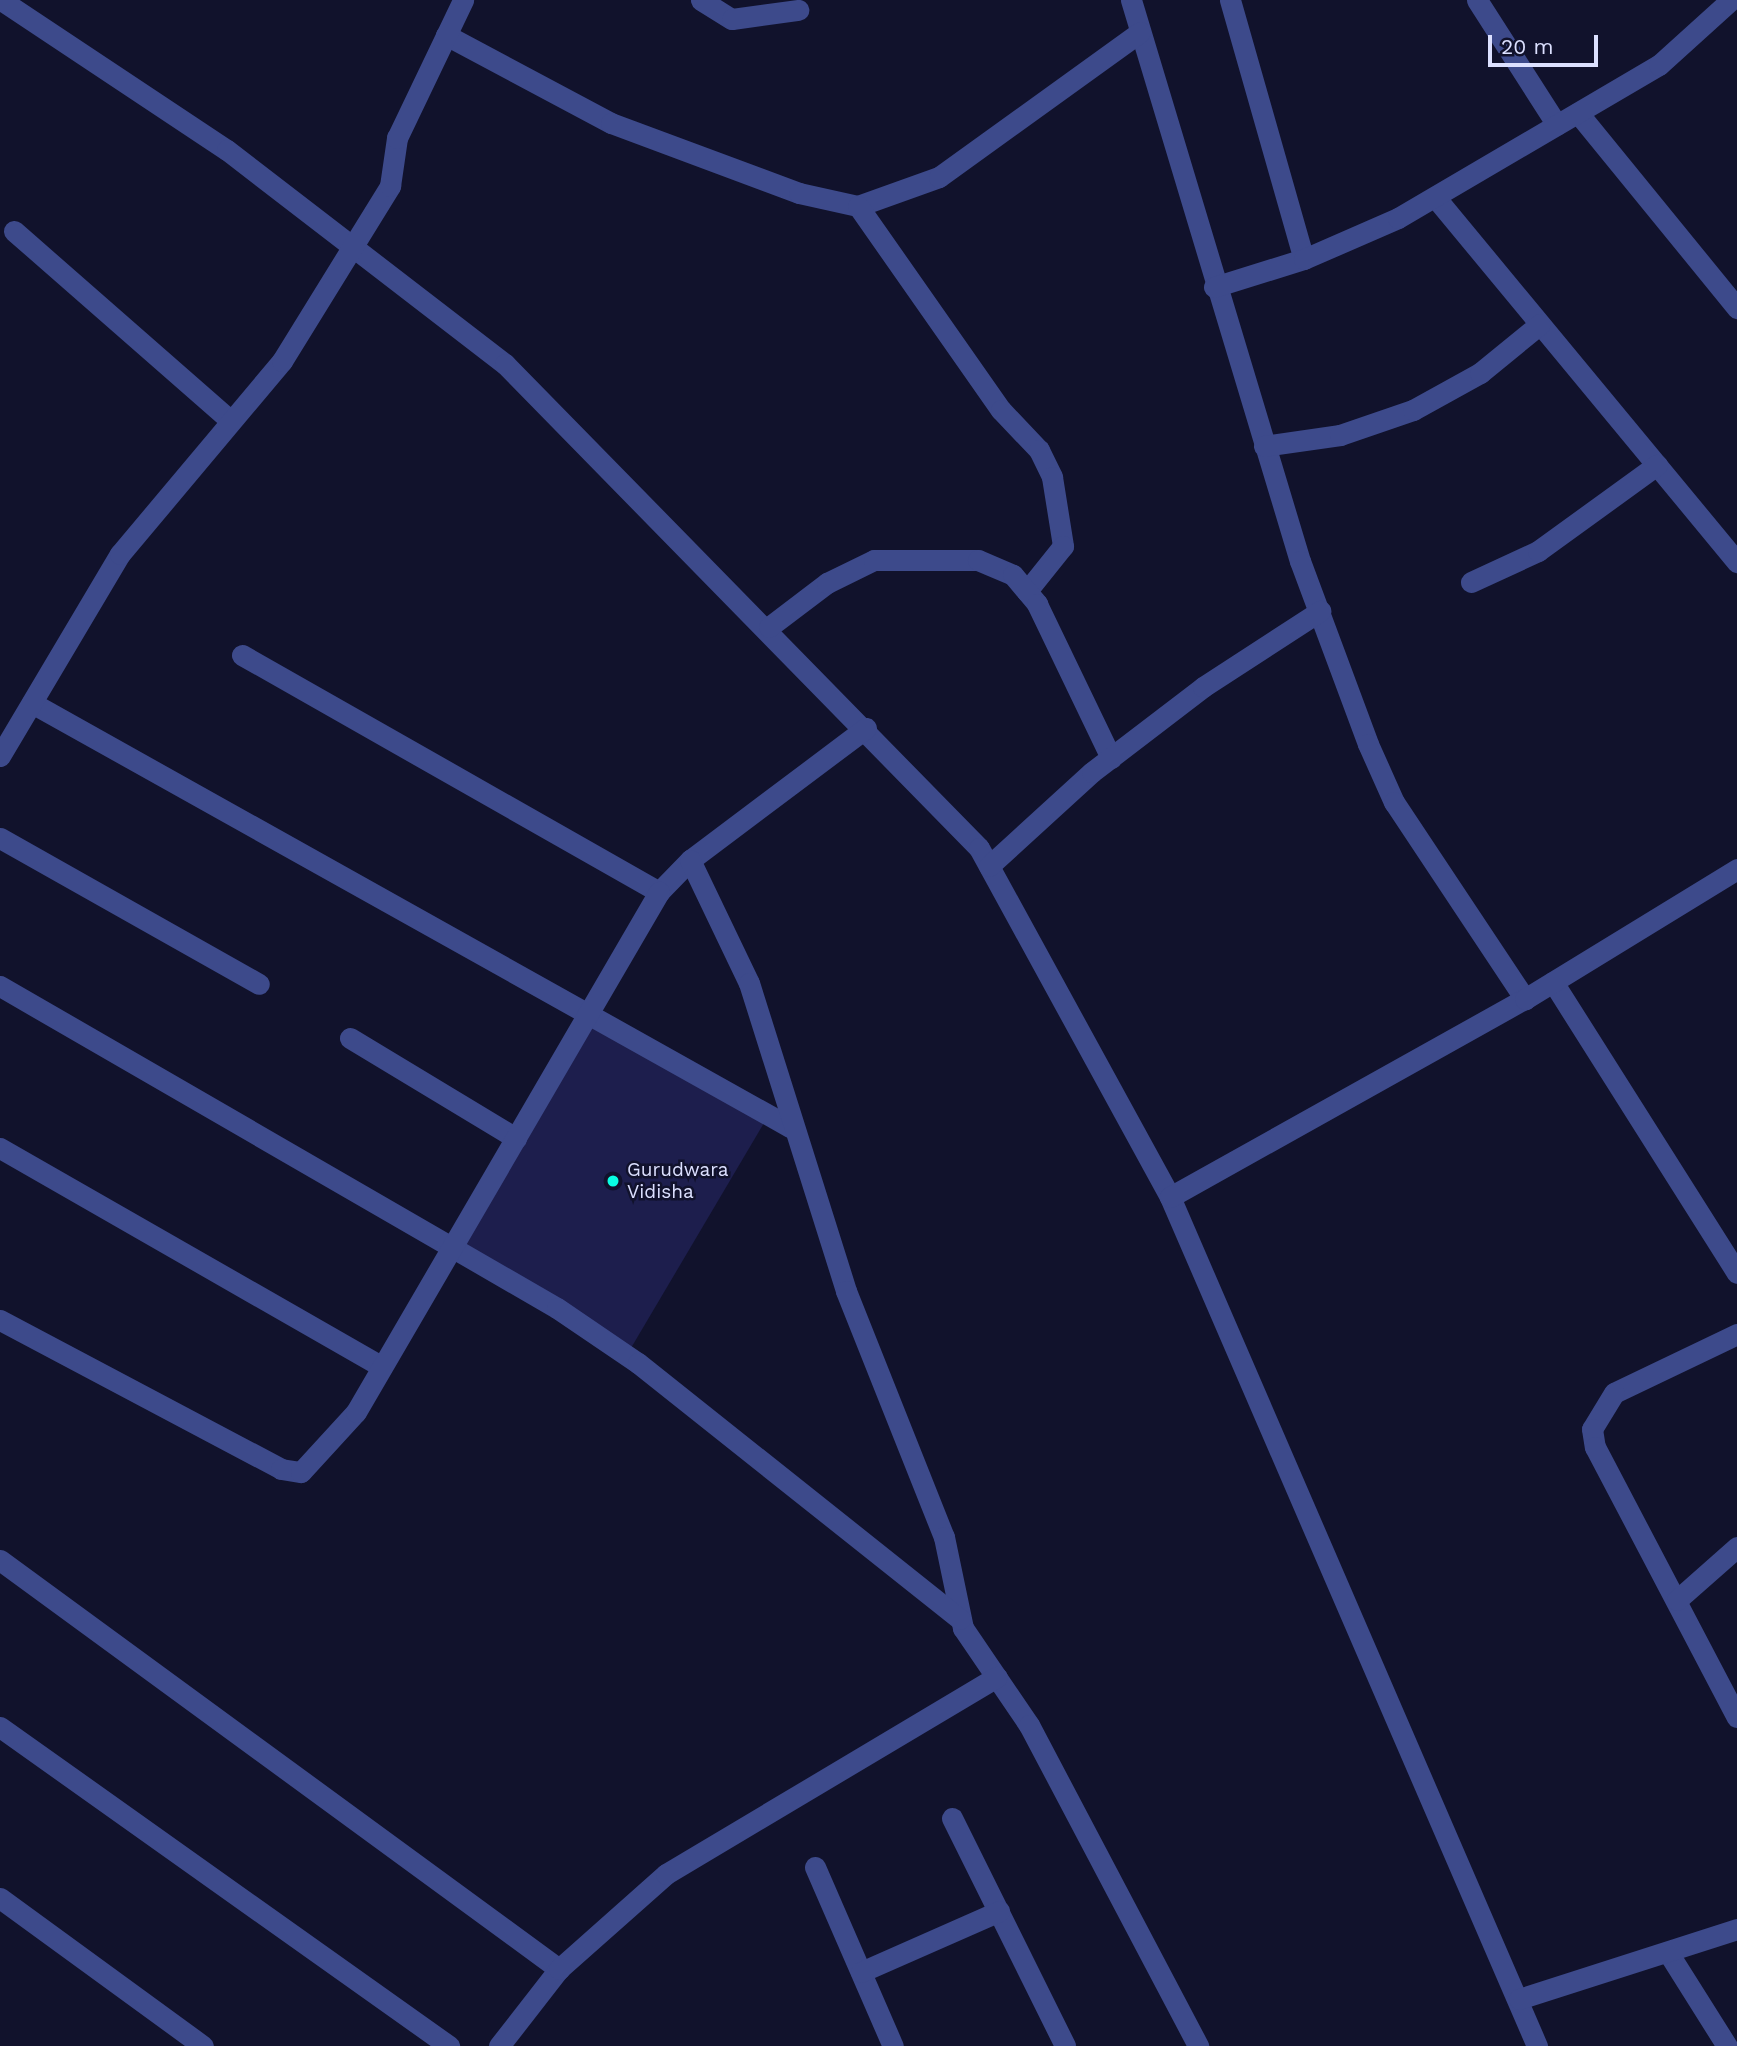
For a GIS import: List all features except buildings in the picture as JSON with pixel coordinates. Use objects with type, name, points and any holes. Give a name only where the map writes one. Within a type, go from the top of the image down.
[{"type":"street","points":[[1,0],[227,150],[353,243],[505,363],[769,627],[866,728],[989,866],[1170,1197],[1519,1999],[1537,2046]]},
{"type":"street","points":[[0,756],[120,554],[282,361],[390,186],[397,138],[463,0]]},
{"type":"street","points":[[701,0],[732,19],[798,10]]},
{"type":"street","points":[[1131,0],[1213,287],[1264,446],[1320,611],[1394,802],[1525,999]]},
{"type":"street","points":[[1230,0],[1304,259]]},
{"type":"street","points":[[1476,0],[1557,125]]},
{"type":"street","points":[[1213,287],[1304,259],[1435,197],[1659,65],[1731,0]]},
{"type":"street","points":[[446,35],[611,124],[799,193],[858,206],[939,177],[1140,32]]},
{"type":"street","points":[[1578,113],[1737,308]]},
{"type":"street","points":[[1435,197],[1737,562]]},
{"type":"street","points":[[858,206],[1001,410],[1039,450],[1052,477],[1063,546],[1057,561],[1027,591]]},
{"type":"street","points":[[14,231],[230,420]]},
{"type":"street","points":[[1264,446],[1340,435],[1413,410],[1480,373],[1540,324]]},
{"type":"street","points":[[1471,582],[1548,545],[1657,465]]},
{"type":"street","points":[[769,627],[827,583],[874,560],[978,560],[1013,575],[1027,591],[1111,758]]},
{"type":"street","points":[[989,866],[1111,758],[1203,687],[1320,611]]},
{"type":"street","points":[[242,655],[659,892]]},
{"type":"street","points":[[32,703],[586,1017],[790,1127]]},
{"type":"street","points":[[0,1320],[281,1469],[301,1472],[320,1458],[382,1367],[659,892],[690,860],[866,728]]},
{"type":"street","points":[[0,838],[259,984]]},
{"type":"street","points":[[690,860],[748,983],[790,1127],[846,1291],[944,1537],[960,1619]]},
{"type":"street","points":[[1170,1197],[1525,999],[1737,869]]},
{"type":"street","points":[[1553,982],[1737,1273]]},
{"type":"street","points":[[0,986],[450,1250],[557,1308],[638,1363],[960,1619],[1029,1725],[1198,2046]]},
{"type":"street","points":[[350,1038],[516,1138]]},
{"type":"street","points":[[0,1148],[382,1367]]},
{"type":"street","points":[[1737,1334],[1614,1393],[1592,1429],[1595,1447],[1737,1717]]},
{"type":"street","points":[[1677,1600],[1737,1547]]},
{"type":"street","points":[[0,1560],[559,1969]]},
{"type":"street","points":[[499,2046],[559,1969],[666,1874],[997,1677]]},
{"type":"street","points":[[0,1727],[449,2046]]},
{"type":"street","points":[[953,1818],[1065,2046]]},
{"type":"street","points":[[814,1867],[893,2046]]},
{"type":"street","points":[[0,1899],[203,2046]]},
{"type":"street","points":[[860,1972],[999,1911]]},
{"type":"street","points":[[1519,1999],[1669,1954],[1737,1929]]},
{"type":"street","points":[[1669,1954],[1727,2046]]},
{"type":"place","name":"Gurudwara Vidisha","points":[[613,1181]]}]
